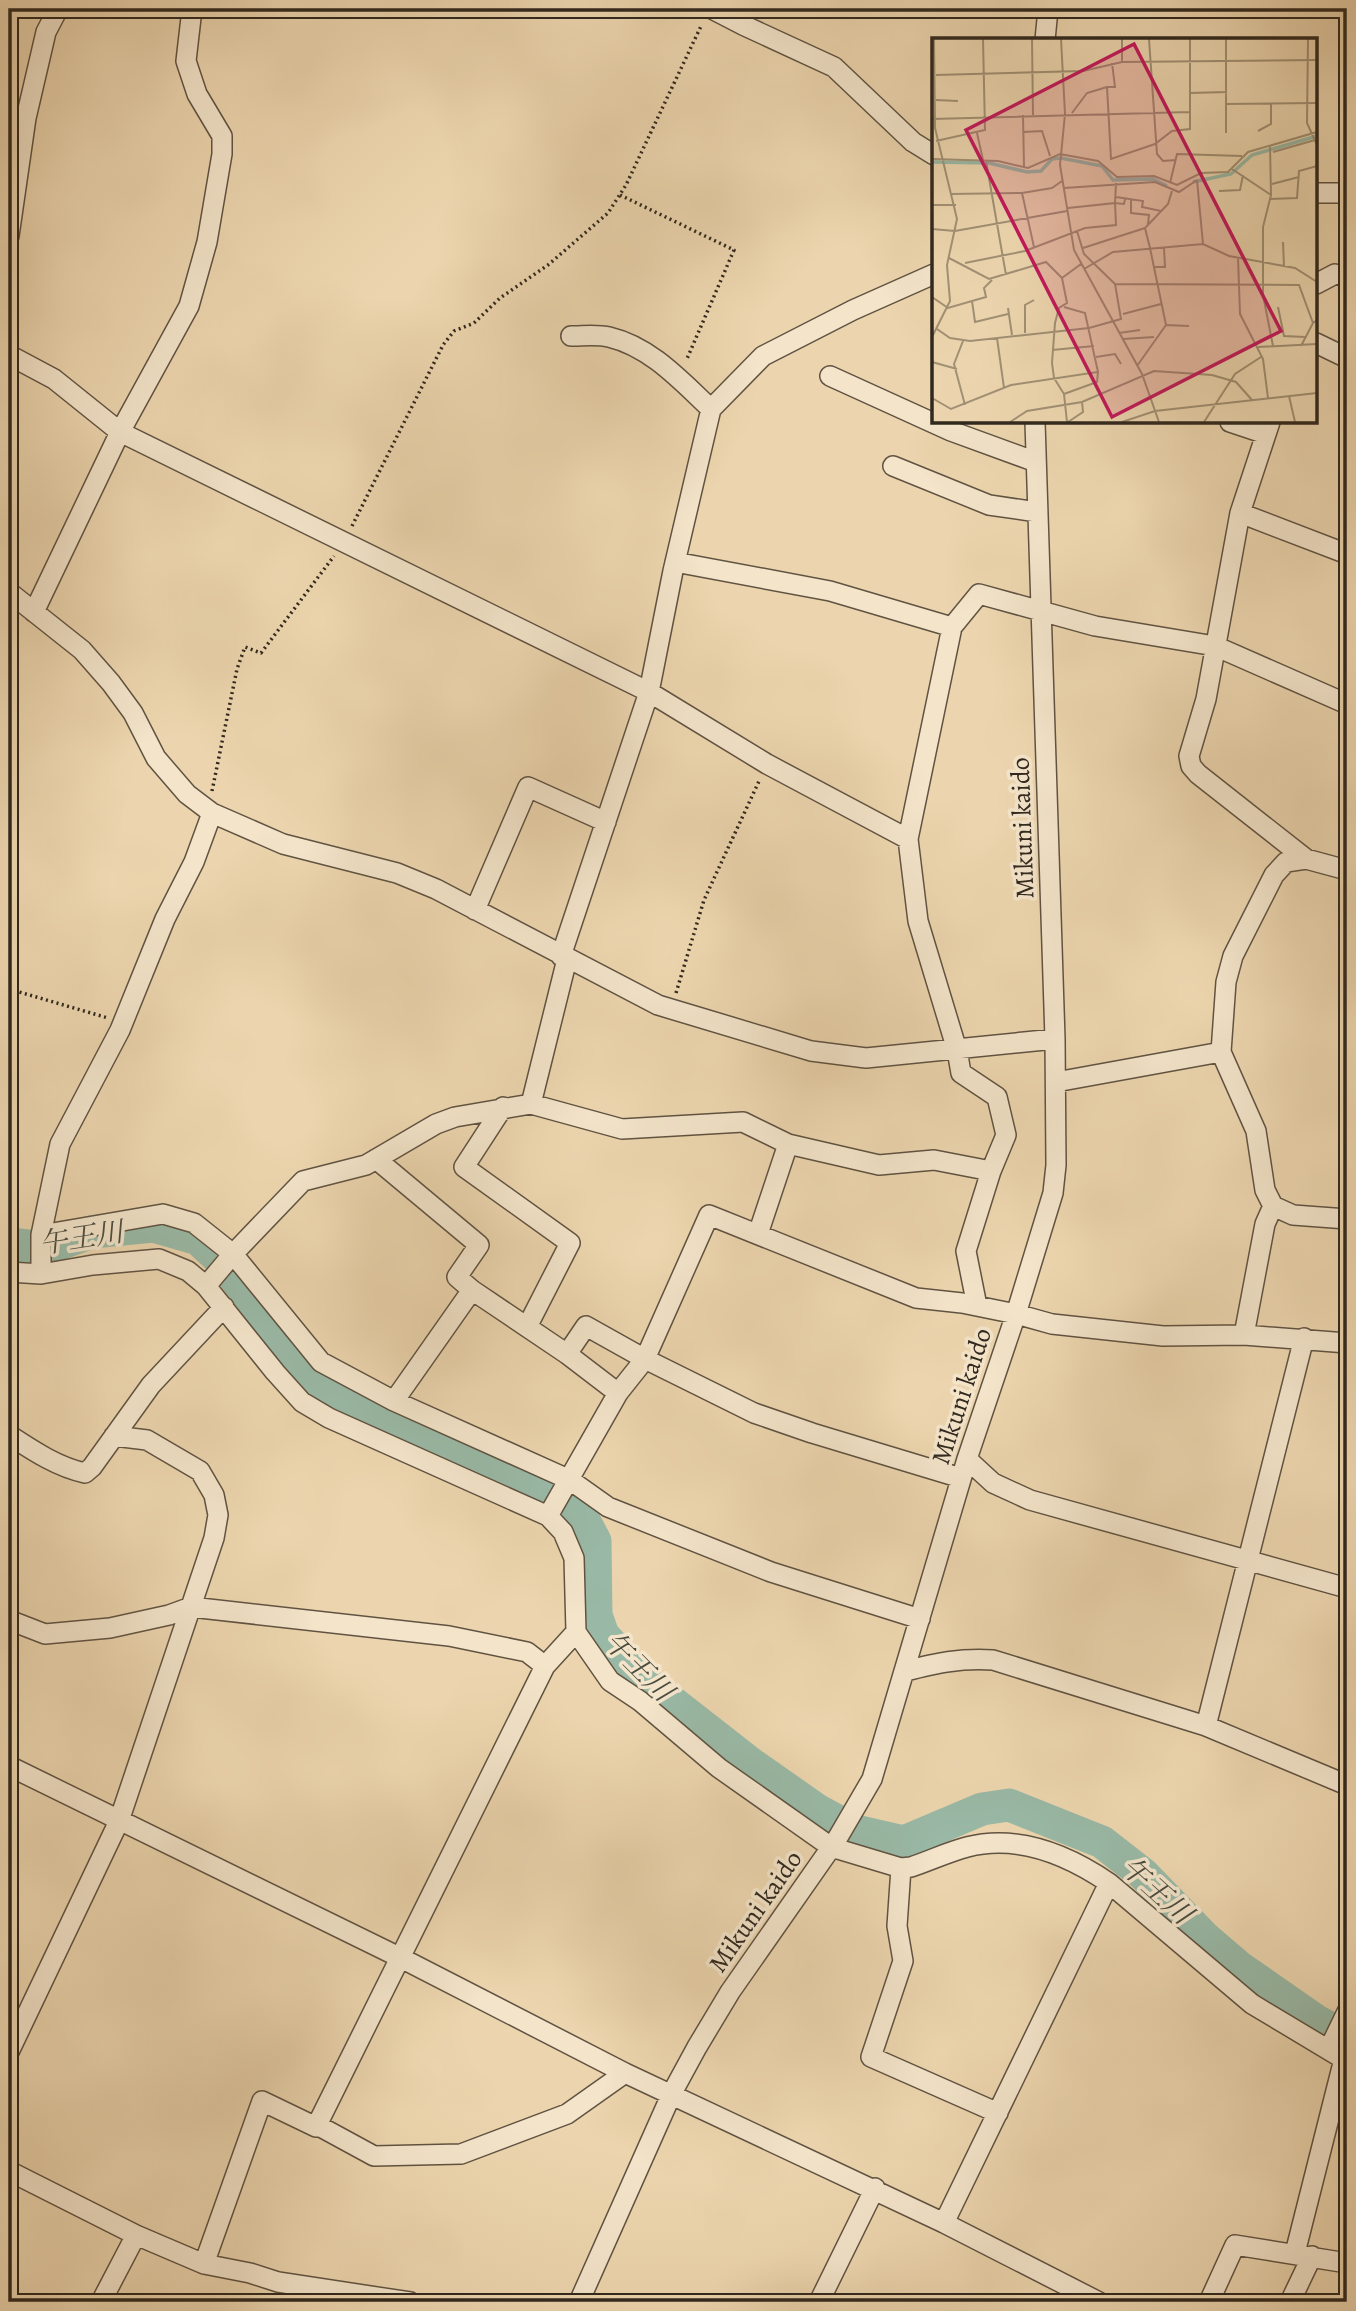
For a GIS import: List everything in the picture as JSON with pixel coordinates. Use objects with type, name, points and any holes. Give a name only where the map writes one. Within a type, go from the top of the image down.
[{"type":"street","points":[[9,236],[26,118],[46,32],[58,9]]},
{"type":"street","points":[[34,612],[120,432],[189,306],[206,242],[222,154],[222,136],[197,94],[186,61],[192,9]]},
{"type":"street","points":[[1045,38],[1048,9]]},
{"type":"street","points":[[708,15],[743,25],[834,67],[913,142],[932,154]]},
{"type":"street","points":[[1318,193],[1347,193]]},
{"type":"street","points":[[1318,283],[1335,274],[1347,276]]},
{"type":"street","points":[[531,1104],[564,957],[649,692],[675,562],[711,409],[763,356],[853,310],[932,275]]},
{"type":"street","points":[[571,336],[607,337],[624,342],[658,360],[711,409]]},
{"type":"street","points":[[1318,344],[1347,358]]},
{"type":"street","points":[[9,355],[54,379],[120,432],[649,692],[767,764],[908,839]]},
{"type":"street","points":[[830,376],[932,422]]},
{"type":"street","points":[[936,424],[1036,462]]},
{"type":"street","name":"Mikuni kaido","points":[[579,2302],[672,2094],[730,1993],[834,1843],[872,1779],[964,1468],[1053,1193],[1056,1165],[1055,1039],[1035,424]]},
{"type":"street","points":[[1243,424],[1268,428],[1240,513],[1206,699],[1189,756],[1191,766],[1198,774],[1307,859]]},
{"type":"street","points":[[893,467],[989,505],[1037,512]]},
{"type":"street","points":[[1240,513],[1347,554]]},
{"type":"street","points":[[675,562],[830,592],[952,627]]},
{"type":"street","points":[[9,592],[82,650],[97,666],[133,713],[156,758],[187,794],[210,812],[283,844],[397,873],[436,889],[658,1005],[811,1051],[866,1058],[1055,1039]]},
{"type":"street","points":[[977,1306],[966,1251],[991,1171],[1006,1135],[997,1097],[961,1073],[957,1050],[918,921],[908,839],[952,627],[979,594],[1095,626],[1215,646],[1347,704]]},
{"type":"street","points":[[475,910],[527,787],[606,822]]},
{"type":"street","points":[[41,1271],[41,1235],[60,1144],[123,1023],[165,919],[194,863],[210,812]]},
{"type":"street","points":[[1346,869],[1307,859],[1286,862],[1274,875],[1233,956],[1226,982],[1221,1052],[1256,1131],[1265,1190],[1273,1206],[1293,1215],[1347,1219]]},
{"type":"street","points":[[1055,1082],[1221,1052]]},
{"type":"street","points":[[209,1282],[303,1181],[366,1165],[436,1124],[503,1107],[531,1104],[622,1129],[743,1122],[788,1144],[879,1165],[934,1160],[991,1171]]},
{"type":"street","points":[[503,1107],[464,1167],[570,1243],[527,1327]]},
{"type":"street","points":[[758,1234],[788,1144]]},
{"type":"street","points":[[376,1160],[479,1245],[457,1277],[618,1393]]},
{"type":"street","points":[[1244,1335],[1265,1224],[1273,1206]]},
{"type":"street","points":[[41,1235],[163,1214],[194,1223],[233,1254],[321,1362],[394,1401],[570,1480],[608,1507],[771,1572],[920,1619]]},
{"type":"street","points":[[549,1514],[618,1393],[645,1359],[709,1214],[916,1298],[977,1306],[1052,1324],[1163,1336],[1244,1335],[1347,1343]]},
{"type":"street","points":[[9,1272],[159,1259],[209,1282],[224,1307],[302,1402],[329,1418],[549,1514],[563,1532],[574,1558],[576,1632],[610,1681],[640,1701],[719,1768],[834,1843],[901,1868],[968,1847],[996,1843],[1030,1845],[1085,1867],[1109,1883],[1252,2004],[1338,2053]]},
{"type":"street","points":[[394,1401],[472,1290]]},
{"type":"street","points":[[9,1435],[38,1454],[73,1471],[85,1473],[92,1468],[151,1385],[224,1307]]},
{"type":"street","points":[[567,1354],[586,1326],[645,1359],[754,1413],[812,1433],[964,1468],[1030,1500],[1347,1588]]},
{"type":"street","points":[[1206,1726],[1304,1338]]},
{"type":"street","points":[[9,2052],[119,1821],[214,1538],[218,1515],[214,1495],[200,1471],[146,1440],[114,1436]]},
{"type":"street","points":[[9,1620],[45,1634],[110,1628],[169,1615],[191,1607],[449,1636],[527,1652],[545,1666]]},
{"type":"street","points":[[317,2125],[545,1666],[576,1632]]},
{"type":"street","points":[[905,1671],[945,1660],[993,1660],[1206,1726],[1347,1785]]},
{"type":"street","points":[[9,1766],[401,1958],[625,2073],[875,2188],[1099,2302]]},
{"type":"street","points":[[901,1868],[897,1926],[903,1961],[871,2057],[998,2113]]},
{"type":"street","points":[[944,2222],[1109,1883]]},
{"type":"street","points":[[1290,2302],[1304,2255],[1346,2016]]},
{"type":"street","points":[[204,2264],[262,2101],[317,2125],[374,2156],[461,2154],[567,2114],[625,2073]]},
{"type":"street","points":[[9,2171],[136,2235],[204,2264],[278,2281],[410,2302]]},
{"type":"street","points":[[819,2302],[875,2188]]},
{"type":"street","points":[[101,2302],[136,2235]]},
{"type":"street","points":[[1209,2302],[1235,2245],[1347,2263]]},
{"type":"path","points":[[210,812],[237,669],[245,647],[261,653],[345,541],[443,345],[454,331],[474,323],[500,299],[548,265],[608,213],[620,194],[708,15]]},
{"type":"path","points":[[620,194],[734,250],[691,348],[680,380]]},
{"type":"path","points":[[672,1009],[704,900],[767,764]]},
{"type":"path","points":[[9,989],[123,1023]]},
{"type":"waterway","name":"午王川","points":[[9,1244],[48,1248],[92,1232],[153,1226],[198,1239],[224,1263],[282,1341],[324,1387],[534,1480],[578,1509],[595,1541],[596,1615],[603,1635],[649,1684],[750,1763],[817,1810],[856,1831],[904,1842],[982,1809],[1009,1805],[1102,1842],[1143,1874],[1204,1937],[1239,1967],[1318,2022],[1347,2037]]}]
